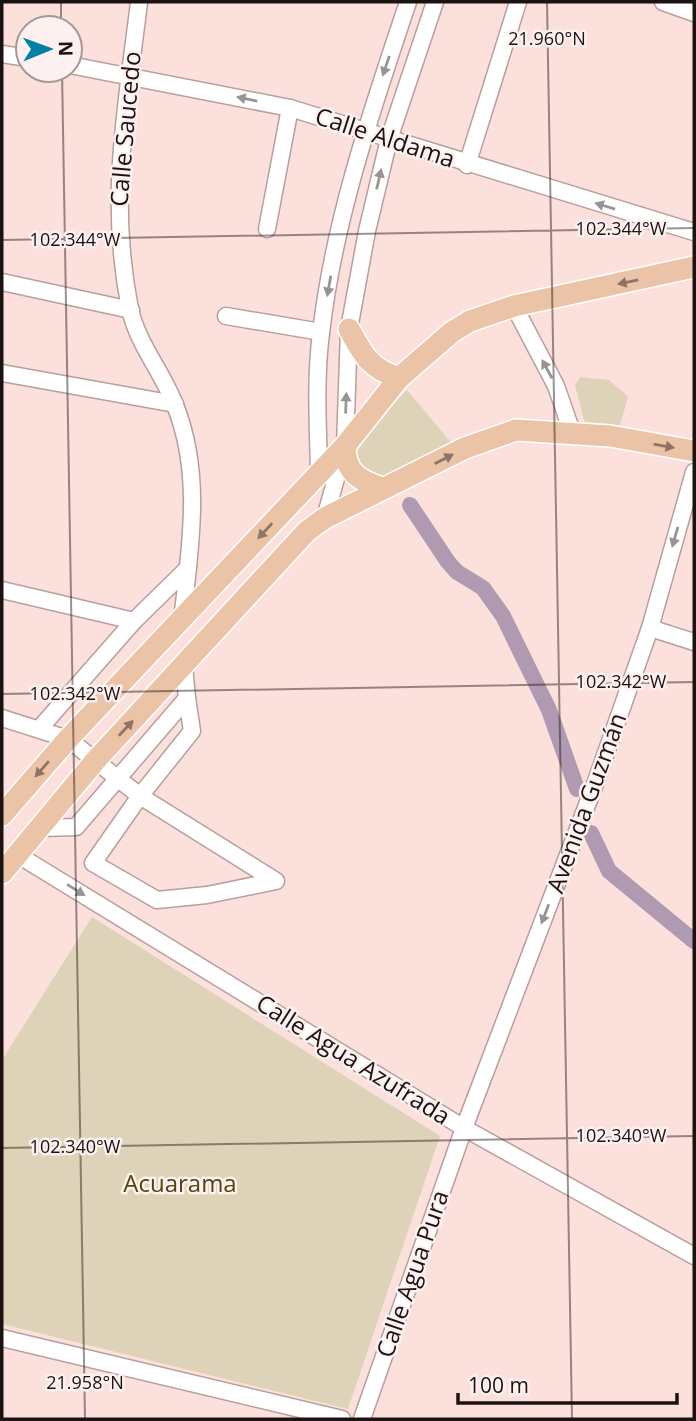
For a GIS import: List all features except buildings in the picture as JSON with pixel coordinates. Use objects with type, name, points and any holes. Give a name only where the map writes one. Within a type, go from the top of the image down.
[{"type":"main road","points":[[2,815],[68,739],[345,446],[399,378],[452,332],[470,321],[514,306],[694,267]]},
{"type":"main road","points":[[349,329],[366,359],[379,371],[399,378]]},
{"type":"main road","points":[[2,873],[96,761],[307,531],[325,517],[465,448],[516,430],[572,432],[694,451]]},
{"type":"main road","points":[[345,446],[345,458],[353,474],[382,488]]},
{"type":"main road","points":[[292,502],[303,504],[310,511],[307,531]]},
{"type":"street","name":"Calle Saucedo","points":[[139,2],[119,152],[118,213],[137,337],[175,404],[194,492],[181,621]]},
{"type":"street","points":[[319,472],[318,374],[321,332],[336,244],[364,131],[408,2]]},
{"type":"street","points":[[325,517],[345,446],[349,329],[367,232],[389,139],[435,2]]},
{"type":"street","points":[[467,165],[519,2]]},
{"type":"street","points":[[663,2],[694,13]]},
{"type":"street","name":"Calle Aldama","points":[[84,67],[290,108],[467,165],[694,232]]},
{"type":"street","points":[[267,229],[290,108]]},
{"type":"street","points":[[2,282],[131,310]]},
{"type":"street","points":[[514,306],[556,386],[569,415],[572,432]]},
{"type":"street","points":[[226,316],[321,332]]},
{"type":"street","points":[[2,373],[175,404]]},
{"type":"street","name":"Avenida Guzmán","points":[[464,1128],[595,784],[650,628],[694,472]]},
{"type":"street","points":[[40,728],[134,621],[188,568]]},
{"type":"street","points":[[2,590],[134,621]]},
{"type":"street","points":[[650,628],[694,642]]},
{"type":"street","points":[[2,718],[68,739],[140,796],[276,881],[207,895],[157,900],[126,885],[93,863],[140,796],[192,731],[184,666]]},
{"type":"street","points":[[40,828],[76,827],[187,698]]},
{"type":"street","name":"Calle Agua Azufrada","points":[[18,855],[464,1128],[694,1255]]},
{"type":"street","name":"Calle Agua Pura","points":[[362,1419],[464,1128]]},
{"type":"street","points":[[2,1338],[342,1419]]},
{"type":"green space","points":[[580,377],[609,380],[628,397],[618,432],[585,424],[575,385]]},
{"type":"green space","points":[[407,390],[455,447],[391,478],[365,476],[355,448],[375,421]]},
{"type":"green space","name":"Acuarama","points":[[92,917],[440,1136],[348,1409],[2,1324],[2,1060]]},
{"type":"waterway","points":[[410,505],[448,562],[457,572],[483,588],[503,616],[549,710],[577,789]]},
{"type":"waterway","points":[[591,833],[609,871],[694,941]]}]
